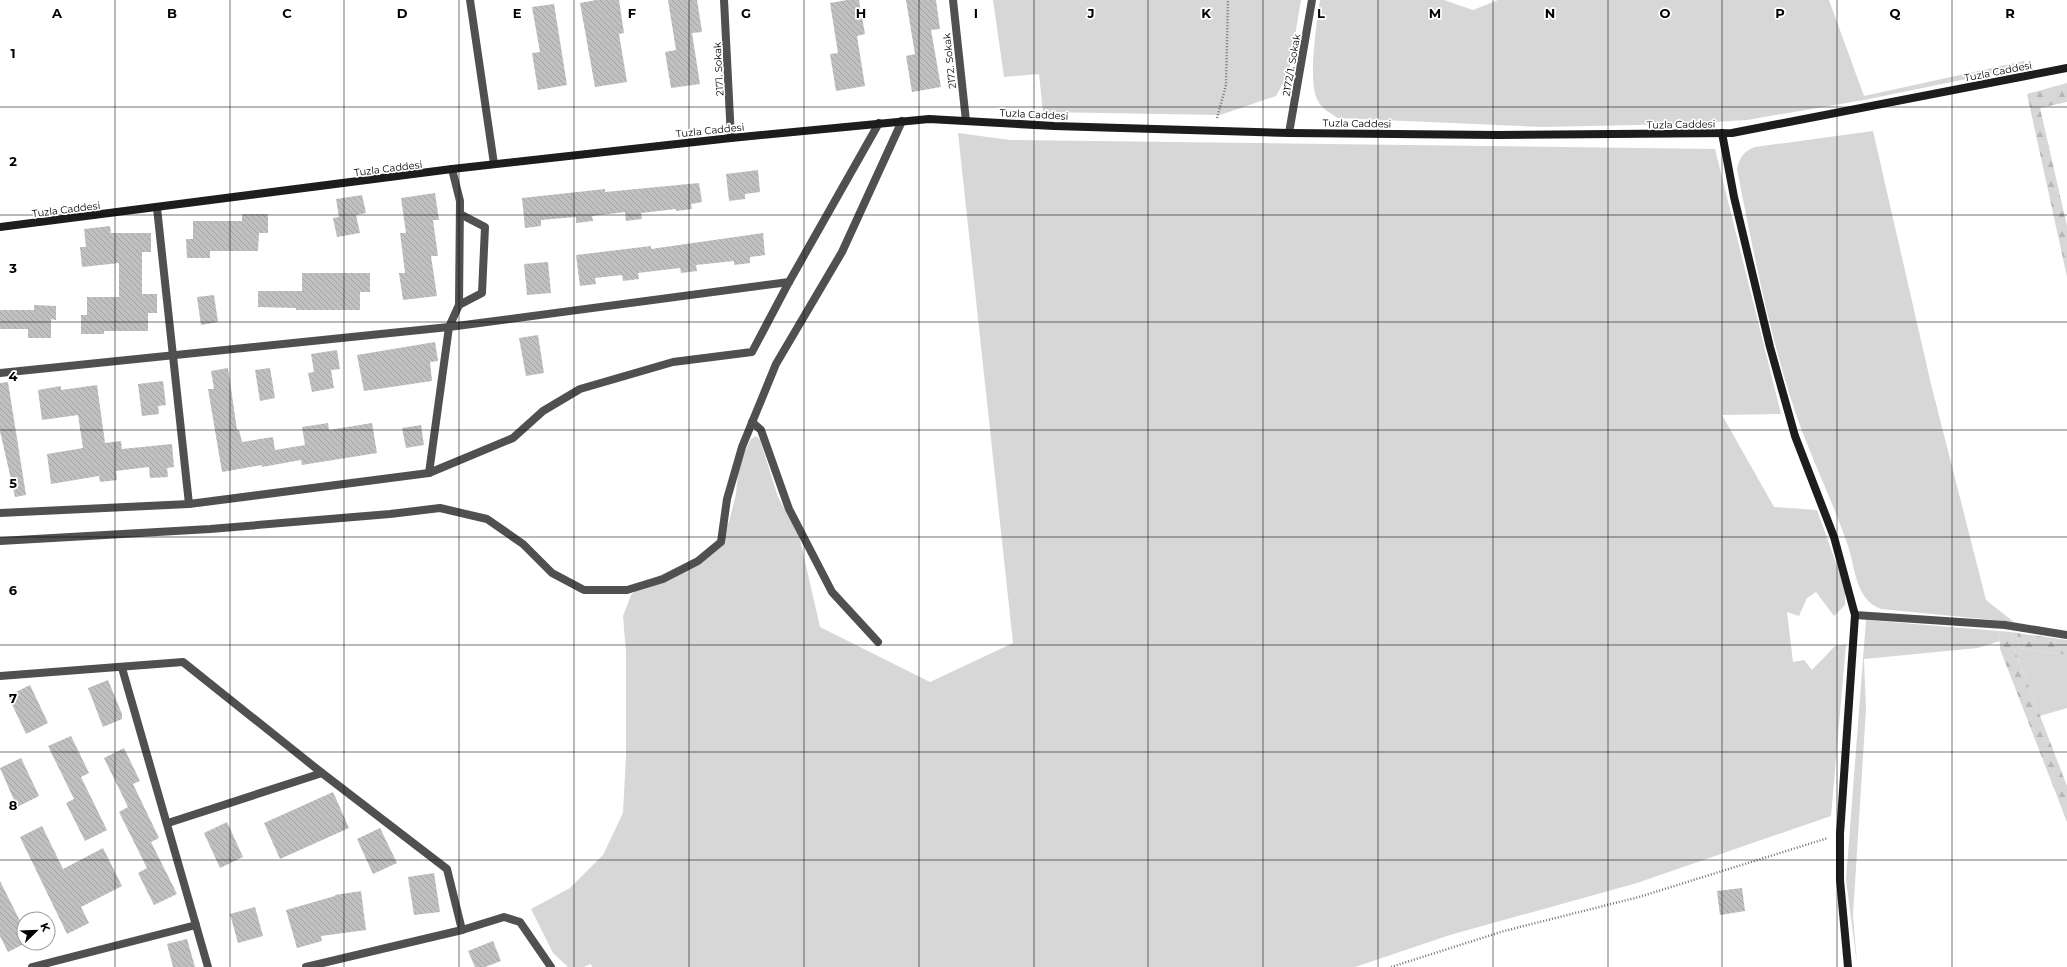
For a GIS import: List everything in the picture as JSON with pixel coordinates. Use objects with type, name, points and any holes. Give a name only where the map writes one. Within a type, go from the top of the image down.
[{"type":"main road","name":"Tuzla Caddesi","points":[[0,227],[494,164],[731,138],[929,119],[1054,126],[1289,133],[1498,135],[1732,133],[2067,68]]},
{"type":"main road","points":[[1722,133],[1734,197],[1770,347],[1795,436],[1834,537],[1855,615],[1840,834],[1840,880],[1848,967]]},
{"type":"street","points":[[470,0],[494,164]]},
{"type":"street","name":"2171. Sokak","points":[[724,0],[731,138]]},
{"type":"street","name":"2172. Sokak","points":[[953,0],[966,121]]},
{"type":"street","name":"2172/1. Sokak","points":[[1289,133],[1312,0]]},
{"type":"street","points":[[0,541],[210,529],[390,514],[440,508],[487,519],[522,544],[552,574],[584,590],[627,590],[670,575],[698,561],[721,542],[727,499],[742,447],[776,364],[842,252],[902,121]]},
{"type":"street","points":[[0,513],[189,504],[429,473],[513,438],[543,411],[580,389],[674,362],[752,352],[789,282],[879,123]]},
{"type":"street","points":[[429,473],[448,327],[459,305],[460,201],[452,169]]},
{"type":"street","points":[[157,208],[189,504]]},
{"type":"street","points":[[459,305],[482,293],[485,227],[460,214]]},
{"type":"street","points":[[0,373],[172,354],[448,327],[789,282]]},
{"type":"street","points":[[752,422],[761,430],[789,509],[832,592],[878,642]]},
{"type":"street","points":[[1855,615],[2005,625],[2067,635]]},
{"type":"street","points":[[0,676],[122,668],[184,662],[322,773],[447,869],[462,930]]},
{"type":"street","points":[[122,668],[168,823],[208,967]]},
{"type":"street","points":[[168,823],[322,773]]},
{"type":"street","points":[[306,967],[462,930],[504,917],[520,922],[551,967]]},
{"type":"street","points":[[32,967],[196,925]]},
{"type":"path","points":[[1214,130],[1226,85],[1228,0]]},
{"type":"path","points":[[1391,967],[1504,930],[1639,897],[1840,834]]},
{"type":"green space","points":[[993,0],[1301,0],[1289,72],[1276,96],[1220,115],[1043,112],[1039,74],[1004,77]]},
{"type":"green space","points":[[1320,0],[1444,0],[1473,10],[1498,0],[1829,0],[1864,96],[2024,61],[2025,67],[1864,100],[1747,120],[1681,124],[1542,127],[1338,118],[1326,111],[1318,101],[1313,80],[1315,37]]},
{"type":"green space","points":[[2067,83],[2067,102],[2040,108],[2067,226],[2067,277],[2027,94]]},
{"type":"green space","points":[[1873,131],[1931,384],[1986,600],[2014,622],[1881,609],[1872,604],[1866,598],[1857,581],[1850,552],[1797,417],[1782,371],[1767,313],[1748,226],[1737,169],[1740,161],[1748,150],[1755,147]]},
{"type":"green space","points":[[958,133],[1010,140],[1715,149],[1781,414],[1722,415],[1774,507],[1817,510],[1845,588],[1845,605],[1834,616],[1816,592],[1807,598],[1799,616],[1787,612],[1793,662],[1804,660],[1812,670],[1835,646],[1846,644],[1831,816],[1637,883],[1450,935],[1355,967],[592,967],[591,964],[583,967],[568,967],[553,953],[531,909],[570,888],[603,855],[623,813],[626,755],[626,652],[623,616],[631,595],[643,583],[697,558],[719,539],[729,522],[736,494],[739,463],[751,439],[756,436],[760,440],[778,497],[799,535],[820,627],[930,682],[1013,643]]},
{"type":"green space","points":[[1866,620],[1999,631],[2000,641],[1978,648],[1864,659],[1866,709],[1853,915],[1857,964],[1846,880]]},
{"type":"green space","points":[[1999,631],[2011,632],[2014,648],[2067,786],[2067,822],[2000,649]]},
{"type":"green space","points":[[2011,632],[2017,633],[2019,648],[2067,655],[2067,708],[2040,716],[2014,648]]},
{"type":"green space","points":[[2017,633],[2067,640],[2067,655],[2019,648]]},
{"type":"building","points":[[596,0],[619,0],[624,33],[619,34],[627,82],[595,87],[580,3]]},
{"type":"building","points":[[668,0],[697,0],[702,32],[692,33],[700,84],[671,88],[665,52],[676,50]]},
{"type":"building","points":[[847,0],[859,0],[865,34],[857,36],[865,86],[836,91],[830,54],[838,53],[830,3]]},
{"type":"building","points":[[906,0],[936,0],[940,29],[931,30],[941,87],[912,92],[906,56],[915,54]]},
{"type":"building","points":[[554,4],[567,85],[538,90],[532,53],[540,52],[532,7]]},
{"type":"building","points":[[758,170],[760,192],[745,194],[745,199],[729,201],[726,174]]},
{"type":"building","points":[[699,183],[702,202],[691,204],[692,209],[676,211],[676,209],[641,213],[642,219],[626,221],[625,212],[592,216],[593,221],[576,223],[576,217],[541,220],[541,226],[525,228],[522,198],[605,189],[605,192]]},
{"type":"building","points":[[435,193],[439,220],[433,220],[438,256],[431,256],[437,296],[403,300],[399,273],[405,273],[400,233],[406,233],[401,198]]},
{"type":"building","points":[[362,195],[366,213],[356,215],[360,233],[337,237],[333,218],[339,217],[336,199]]},
{"type":"building","points":[[242,214],[268,214],[268,233],[259,233],[258,251],[210,251],[210,258],[187,258],[186,239],[193,239],[193,221],[242,221]]},
{"type":"building","points":[[110,226],[111,233],[151,233],[151,252],[142,252],[142,294],[157,294],[157,313],[148,313],[148,331],[104,331],[104,334],[81,334],[81,315],[87,315],[87,297],[119,297],[119,263],[82,267],[80,247],[86,247],[84,229]]},
{"type":"building","points":[[763,233],[765,255],[750,257],[750,263],[734,265],[734,261],[696,265],[697,271],[681,273],[680,268],[638,273],[639,279],[623,281],[622,275],[595,278],[596,284],[580,286],[576,255],[651,246],[651,249]]},
{"type":"building","points":[[548,262],[551,293],[527,295],[524,264]]},
{"type":"building","points":[[302,273],[370,273],[370,292],[360,292],[360,310],[296,310],[296,308],[258,307],[258,291],[302,291]]},
{"type":"building","points":[[214,295],[218,322],[201,325],[197,297]]},
{"type":"building","points":[[34,305],[56,306],[56,320],[51,319],[51,338],[28,338],[28,329],[0,329],[0,310],[34,310]]},
{"type":"building","points":[[538,335],[544,373],[526,376],[519,338]]},
{"type":"building","points":[[435,342],[438,361],[430,362],[432,381],[364,391],[357,355]]},
{"type":"building","points":[[337,350],[340,369],[331,370],[334,388],[312,392],[308,373],[314,372],[311,354]]},
{"type":"building","points":[[228,368],[237,430],[239,430],[242,442],[273,437],[275,450],[305,445],[302,427],[328,423],[329,430],[372,423],[377,453],[302,465],[301,460],[222,472],[208,389],[214,389],[211,371]]},
{"type":"building","points":[[270,368],[275,398],[260,401],[255,370]]},
{"type":"building","points":[[163,381],[166,405],[158,406],[159,414],[142,416],[138,384]]},
{"type":"building","points":[[8,382],[26,495],[15,497],[0,431],[0,383]]},
{"type":"building","points":[[97,385],[105,443],[121,441],[122,449],[172,444],[174,467],[167,468],[168,477],[150,478],[149,467],[116,471],[117,480],[100,482],[99,476],[51,484],[47,454],[83,448],[78,415],[42,420],[38,390],[61,386],[61,390]]},
{"type":"building","points":[[421,425],[424,445],[406,448],[402,428]]},
{"type":"building","points":[[108,680],[122,714],[122,719],[103,727],[88,688]]},
{"type":"building","points":[[30,685],[48,723],[26,734],[8,696]]},
{"type":"building","points":[[71,736],[89,773],[81,777],[107,830],[85,841],[66,803],[74,799],[48,746]]},
{"type":"building","points":[[124,748],[140,781],[133,784],[159,838],[151,842],[177,894],[154,905],[138,873],[147,868],[119,812],[128,807],[104,758]]},
{"type":"building","points":[[21,758],[39,796],[17,807],[0,768]]},
{"type":"building","points":[[333,792],[349,828],[280,859],[264,823]]},
{"type":"building","points":[[227,822],[243,857],[220,868],[204,833]]},
{"type":"building","points":[[42,826],[63,869],[103,848],[122,886],[81,907],[89,923],[67,934],[20,837]]},
{"type":"building","points":[[380,828],[397,863],[373,874],[357,839]]},
{"type":"building","points":[[434,873],[440,912],[414,915],[408,877]]},
{"type":"building","points":[[0,881],[16,913],[16,948],[8,952],[0,936]]},
{"type":"building","points":[[1742,888],[1745,911],[1720,915],[1717,891]]},
{"type":"building","points":[[361,891],[366,930],[321,936],[322,941],[297,948],[286,910],[335,895]]},
{"type":"building","points":[[255,907],[263,936],[238,943],[230,914]]},
{"type":"building","points":[[187,939],[195,967],[173,967],[167,944]]},
{"type":"building","points":[[493,941],[501,961],[485,967],[475,967],[468,951]]}]
